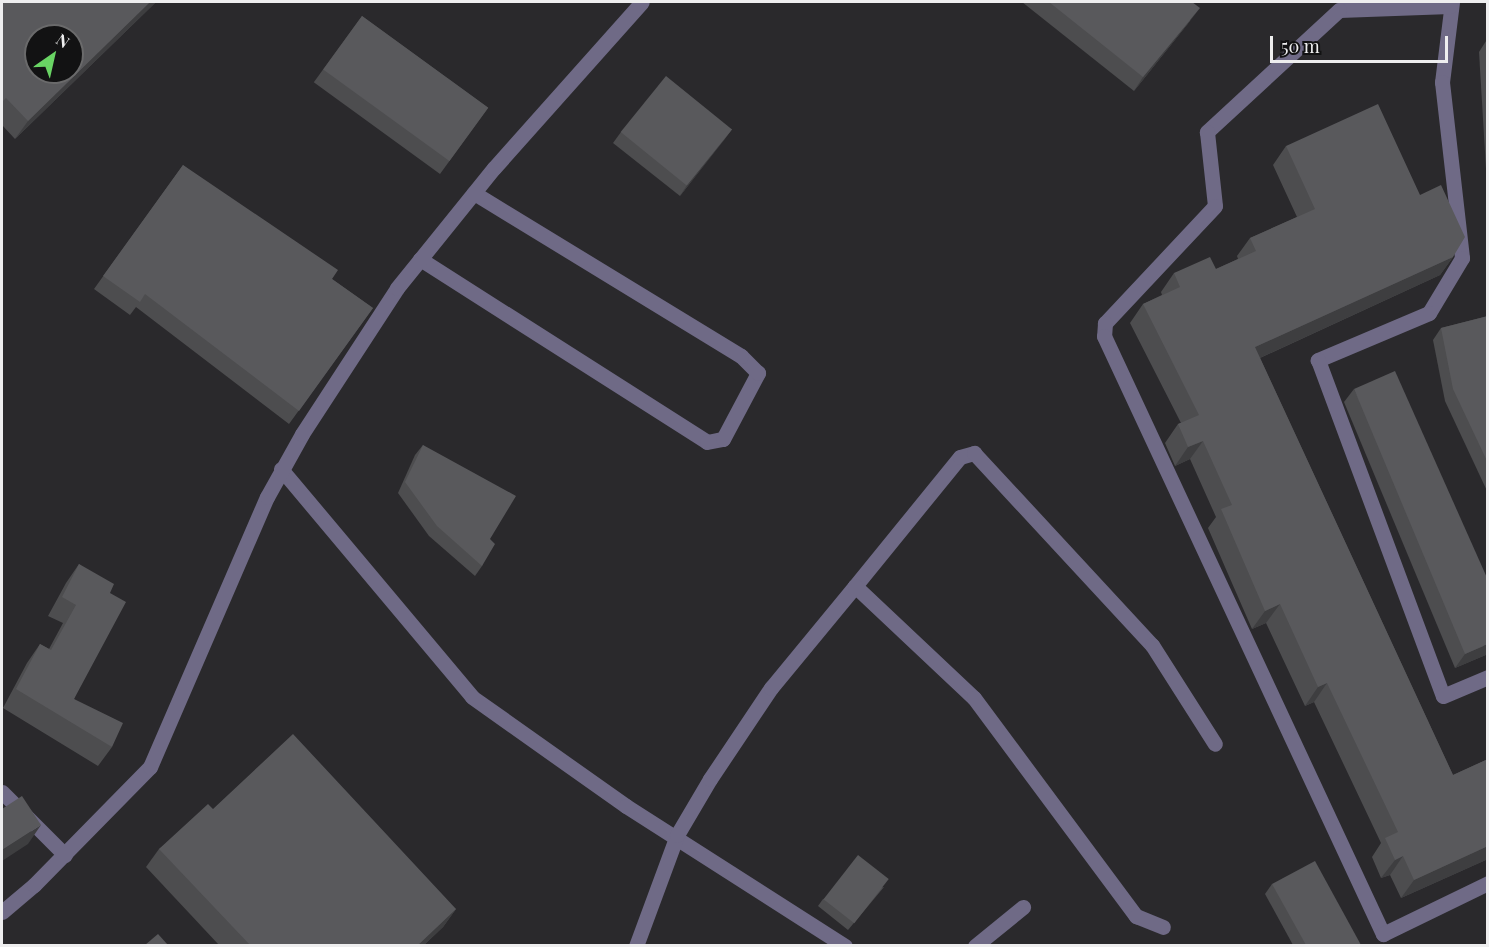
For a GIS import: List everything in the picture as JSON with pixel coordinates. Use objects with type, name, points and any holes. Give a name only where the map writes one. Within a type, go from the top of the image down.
[{"type":"street","points":[[2,912],[65,855],[150,767],[281,469],[420,260],[474,193],[642,2]]},
{"type":"street","points":[[1488,677],[1443,696],[1318,360],[1429,313],[1462,258],[1442,82],[1451,4],[1339,10],[1207,132],[1215,207],[1105,323],[1104,336],[1383,934],[1488,883]]},
{"type":"street","points":[[420,260],[707,442],[723,439],[758,373],[741,356],[474,193]]},
{"type":"street","points":[[636,945],[677,835],[771,688],[960,457],[974,453],[1152,645],[1215,744]]},
{"type":"street","points":[[281,469],[472,697],[627,806],[677,835],[845,945]]},
{"type":"street","points":[[855,586],[974,698],[1136,916],[1163,927]]},
{"type":"street","points":[[2,792],[65,855]]},
{"type":"street","points":[[975,945],[1023,907]]},
{"type":"building","points":[[2,2],[150,2],[84,66],[84,24],[24,24],[24,84],[66,84],[28,121],[6,98],[2,102]]},
{"type":"building","points":[[1049,2],[1192,2],[1200,8],[1143,77]]},
{"type":"building","points":[[362,16],[488,108],[449,161],[323,69]]},
{"type":"building","points":[[1488,39],[1488,66],[1486,41]]},
{"type":"building","points":[[666,76],[732,129],[687,185],[621,132]]},
{"type":"building","points":[[1378,104],[1420,195],[1441,185],[1465,237],[1453,257],[1255,347],[1453,775],[1488,759],[1488,846],[1414,880],[1403,856],[1395,860],[1385,838],[1398,832],[1327,683],[1318,687],[1280,604],[1265,611],[1221,509],[1232,505],[1203,441],[1188,447],[1178,424],[1199,415],[1143,304],[1180,287],[1174,273],[1210,257],[1216,269],[1256,251],[1250,238],[1315,209],[1286,146]]},
{"type":"building","points":[[183,165],[338,270],[332,279],[373,308],[299,411],[145,294],[140,302],[103,276]]},
{"type":"building","points":[[1488,316],[1488,463],[1453,389],[1441,328]]},
{"type":"building","points":[[1395,371],[1488,580],[1488,644],[1465,654],[1354,389]]},
{"type":"building","points":[[423,445],[516,496],[490,539],[495,544],[482,566],[437,526],[405,482]]},
{"type":"building","points":[[79,564],[114,584],[110,593],[126,602],[74,699],[123,723],[112,747],[16,689],[40,644],[51,650],[76,605],[62,597]]},
{"type":"building","points":[[293,734],[456,909],[418,945],[250,945],[159,849],[208,804],[213,809]]},
{"type":"building","points":[[22,796],[41,825],[2,850],[2,809]]},
{"type":"building","points":[[858,855],[889,879],[854,923],[824,899]]},
{"type":"building","points":[[1315,861],[1361,945],[1306,945],[1272,884]]},
{"type":"building","points":[[158,934],[168,945],[145,945]]}]
